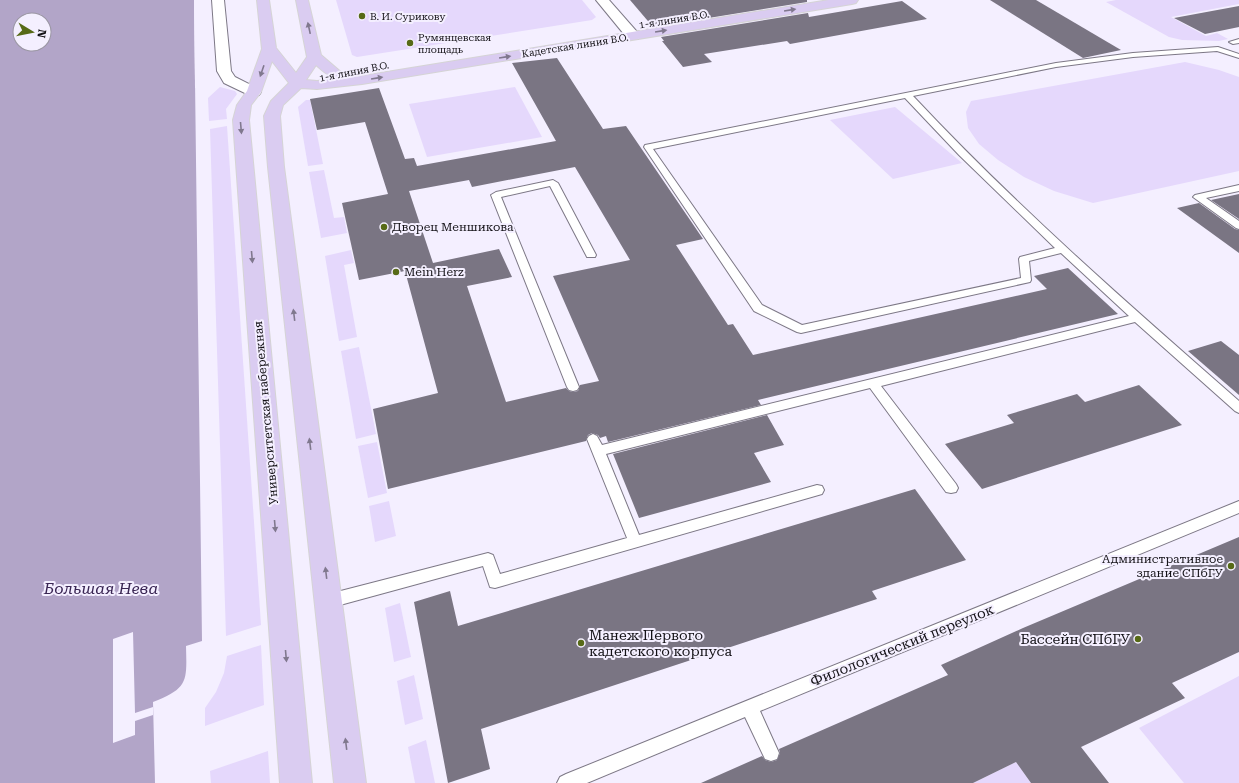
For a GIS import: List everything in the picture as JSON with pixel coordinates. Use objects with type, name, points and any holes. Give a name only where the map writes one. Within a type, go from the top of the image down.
[{"type":"main road","name":"Университетская набережная","points":[[263,0],[269,50],[266,90],[244,105],[241,120],[296,783]]},
{"type":"main road","points":[[302,0],[314,57],[335,73]]},
{"type":"main road","name":"1-я линия В.О.","points":[[266,90],[335,73],[629,31],[791,0]]},
{"type":"main road","name":"Кадетская линия В.О.","points":[[296,83],[317,85],[362,80],[629,31],[852,0]]},
{"type":"main road","points":[[269,50],[296,83]]},
{"type":"main road","points":[[314,57],[296,83],[276,104],[272,116],[277,175],[350,783]]},
{"type":"street","points":[[218,0],[224,71],[229,80],[266,90]]},
{"type":"street","points":[[602,0],[629,31]]},
{"type":"lane","points":[[1062,250],[1024,259],[1026,280],[801,330],[758,308],[648,147],[1056,65],[1133,55],[1218,48],[1239,56]]},
{"type":"lane","points":[[906,95],[945,137],[1062,250],[1239,408]]},
{"type":"lane","points":[[573,387],[496,195],[553,183],[591,255]]},
{"type":"lane","points":[[1239,188],[1198,198],[1239,226]]},
{"type":"lane","points":[[635,542],[596,445],[872,383],[1137,318]]},
{"type":"lane","points":[[872,383],[951,488]]},
{"type":"lane","points":[[329,601],[488,559],[495,582],[816,490]]},
{"type":"lane","name":"Филологический переулок","points":[[566,783],[748,707],[1239,507]]},
{"type":"lane","points":[[748,707],[771,752]]},
{"type":"shaded area","name":"Румянцевская площадь","points":[[336,0],[582,0],[596,17],[592,20],[357,57],[352,55]]},
{"type":"shaded area","points":[[1116,0],[1239,0],[1239,4],[1171,17],[1206,36],[1217,33],[1228,39],[1219,41],[1182,40],[1169,37],[1106,2]]},
{"type":"shaded area","points":[[1185,62],[1219,70],[1239,77],[1239,171],[1093,203],[1054,191],[1024,177],[998,160],[979,144],[968,128],[966,112],[971,101]]},
{"type":"shaded area","points":[[220,87],[235,91],[237,94],[226,109],[227,119],[209,121],[208,98]]},
{"type":"shaded area","points":[[515,87],[542,137],[427,157],[409,104]]},
{"type":"shaded area","points":[[306,100],[310,100],[323,164],[308,166],[298,107]]},
{"type":"shaded area","points":[[895,107],[962,163],[893,179],[830,120]]},
{"type":"shaded area","points":[[227,126],[261,625],[226,636],[210,129]]},
{"type":"shaded area","points":[[324,170],[334,218],[344,217],[347,233],[321,238],[309,172]]},
{"type":"shaded area","points":[[351,250],[354,263],[344,265],[357,337],[339,341],[325,256]]},
{"type":"shaded area","points":[[359,347],[376,434],[356,439],[341,351]]},
{"type":"shaded area","points":[[377,442],[387,493],[368,498],[358,446]]},
{"type":"shaded area","points":[[389,501],[396,536],[375,542],[369,506]]},
{"type":"shaded area","points":[[400,603],[411,657],[394,662],[385,608]]},
{"type":"shaded area","points":[[261,645],[264,705],[205,726],[205,708],[216,692],[224,673],[227,656]]},
{"type":"shaded area","points":[[414,675],[423,719],[405,725],[397,681]]},
{"type":"shaded area","points":[[1239,676],[1239,783],[1184,783],[1139,728]]},
{"type":"shaded area","points":[[426,740],[435,783],[415,783],[408,747]]},
{"type":"shaded area","points":[[268,751],[270,783],[211,783],[210,771]]},
{"type":"shaded area","points":[[1016,762],[1031,783],[973,783]]},
{"type":"water","name":"Большая Нева","points":[[0,0],[194,0],[202,641],[186,646],[185,676],[179,688],[165,697],[153,702],[155,783],[0,783]]},
{"type":"pier","points":[[194,0],[196,0],[197,88],[195,88]]},
{"type":"pier","points":[[133,632],[135,713],[153,707],[153,715],[135,721],[135,735],[113,743],[113,639]]},
{"type":"building","points":[[630,0],[807,0],[807,2],[653,27]]},
{"type":"building","points":[[990,0],[1036,0],[1121,50],[1083,58]]},
{"type":"building","points":[[902,1],[927,19],[790,44],[787,41],[704,54],[712,62],[683,67],[662,41],[664,41],[661,37],[808,13],[809,17]]},
{"type":"building","points":[[1239,6],[1239,27],[1205,34],[1174,18]]},
{"type":"building","points":[[557,58],[603,129],[626,126],[703,239],[676,245],[728,325],[733,324],[753,355],[1047,289],[1034,276],[1068,268],[1118,314],[758,400],[761,405],[608,442],[606,436],[600,438],[598,435],[592,433],[588,435],[586,441],[388,489],[373,409],[438,393],[405,271],[359,280],[342,203],[388,194],[365,122],[317,130],[310,99],[379,88],[405,159],[414,158],[417,166],[556,141],[512,63]],"holes":[[[575,167],[630,260],[553,276],[599,381],[580,385],[578,391],[573,392],[566,388],[506,402],[467,286],[512,277],[499,249],[433,263],[409,191],[469,180],[472,187]]]},
{"type":"building","points":[[1239,194],[1239,219],[1211,200]]},
{"type":"building","points":[[1199,203],[1235,229],[1239,230],[1239,253],[1177,208]]},
{"type":"building","points":[[1221,341],[1239,355],[1239,395],[1188,351]]},
{"type":"building","points":[[1139,385],[1182,425],[982,489],[945,444],[1014,423],[1007,415],[1077,394],[1085,402]]},
{"type":"building","points":[[767,415],[784,445],[754,453],[771,482],[639,518],[613,454]]},
{"type":"building","name":"Манеж Первого кадетского корпуса","points":[[915,489],[966,560],[872,591],[877,599],[481,729],[490,769],[448,783],[414,602],[450,591],[458,626]]},
{"type":"building","points":[[1239,537],[1239,652],[1172,683],[1185,698],[1081,747],[1109,783],[1031,783],[1016,762],[973,783],[701,783],[762,756],[765,760],[771,762],[777,760],[780,753],[779,749],[948,675],[941,665],[1023,628]]},
{"type":"place","name":"В. И. Сурикову","points":[[362,16]]},
{"type":"place","name":"Румянцевская площадь","points":[[410,43]]},
{"type":"place","name":"Дворец Меншикова","points":[[384,227]]},
{"type":"place","name":"Mein Herz","points":[[396,272]]},
{"type":"place","name":"Административное здание СПбГУ","points":[[1231,566]]},
{"type":"place","name":"Бассейн СПбГУ","points":[[1138,639]]},
{"type":"place","name":"Манеж Первого кадетского корпуса","points":[[581,643]]}]
